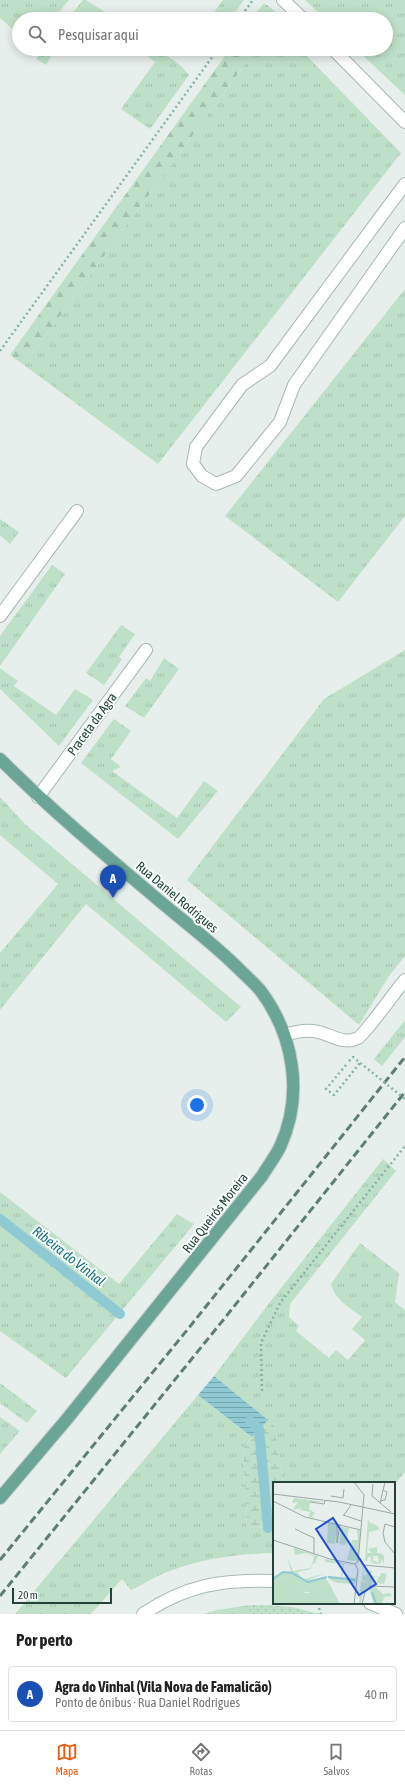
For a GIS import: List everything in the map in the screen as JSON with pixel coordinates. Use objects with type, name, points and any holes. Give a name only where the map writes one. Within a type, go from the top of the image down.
[{"type":"main road","name":"Rua Daniel Rodrigues","points":[[0,759],[38,797],[226,956],[259,989],[276,1014],[285,1035]]},
{"type":"main road","name":"Rua Queirós Moreira","points":[[0,1498],[72,1413],[262,1176],[279,1148],[289,1122],[293,1104],[292,1060],[285,1035]]},
{"type":"street","points":[[283,0],[296,12]]},
{"type":"street","points":[[340,56],[405,122]]},
{"type":"street","points":[[405,184],[270,366],[242,385],[196,447],[194,464],[202,476],[216,484],[236,476],[280,422],[294,385],[405,228]]},
{"type":"street","points":[[0,616],[77,511]]},
{"type":"street","name":"Praceta da Agra","points":[[38,797],[146,650]]},
{"type":"street","points":[[285,1035],[297,1031],[314,1031],[346,1041],[359,1037],[405,980]]},
{"type":"street","points":[[143,1614],[175,1595],[207,1584],[248,1580],[273,1581]]},
{"type":"street","points":[[372,1604],[396,1614]]},
{"type":"path","points":[[244,12],[253,0]]},
{"type":"path","points":[[0,351],[213,56]]},
{"type":"path","points":[[357,1067],[334,1095],[326,1089],[353,1057],[405,1099]]},
{"type":"path","points":[[262,1391],[260,1343],[280,1303],[405,1146]]},
{"type":"path","points":[[319,1608],[321,1614]]},
{"type":"green space","points":[[0,0],[69,0],[59,12],[12,12],[12,28],[0,18]]},
{"type":"green space","points":[[83,0],[86,0],[105,12],[74,12]]},
{"type":"green space","points":[[223,0],[244,0],[235,12],[214,12]]},
{"type":"green space","points":[[305,0],[405,0],[405,95],[363,56],[393,56],[393,12],[318,12]]},
{"type":"green space","points":[[264,3],[276,12],[257,12]]},
{"type":"green space","points":[[38,56],[51,56],[46,65],[36,59]]},
{"type":"green space","points":[[147,56],[167,56],[181,66],[189,75],[150,129],[121,109],[155,62]]},
{"type":"green space","points":[[225,56],[251,56],[24,365],[10,355]]},
{"type":"green space","points":[[251,56],[307,56],[401,153],[158,464],[24,365]]},
{"type":"green space","points":[[405,289],[405,516],[338,602],[225,516]]},
{"type":"green space","points":[[0,519],[19,532],[10,544],[0,535]]},
{"type":"green space","points":[[52,565],[65,574],[0,666],[0,636]]},
{"type":"green space","points":[[121,625],[135,634],[119,657],[122,659],[104,685],[86,673]]},
{"type":"green space","points":[[405,650],[405,956],[389,976],[359,1025],[187,880],[324,699]]},
{"type":"green space","points":[[164,658],[179,669],[144,718],[125,706],[146,678],[150,681]]},
{"type":"green space","points":[[0,668],[18,681],[14,686],[56,715],[75,689],[93,700],[59,746],[0,689]]},
{"type":"green space","points":[[114,719],[131,731],[111,759],[121,767],[112,771],[177,818],[204,781],[218,791],[178,839],[81,763]]},
{"type":"green space","points":[[0,797],[26,825],[241,1007],[226,1022],[86,904],[0,1010],[0,953],[58,884],[0,835]]},
{"type":"green space","points":[[405,1020],[405,1037],[382,1066],[374,1059]]},
{"type":"green space","points":[[383,1159],[396,1171],[290,1304],[289,1317],[299,1326],[296,1331],[329,1358],[336,1350],[348,1360],[365,1340],[352,1329],[362,1317],[339,1299],[331,1284],[360,1243],[399,1273],[395,1302],[405,1310],[405,1472],[395,1484],[395,1482],[283,1482],[272,1415],[268,1420],[214,1376],[270,1302]]},
{"type":"green space","points":[[0,1192],[119,1284],[177,1214],[194,1224],[66,1378],[0,1331]]},
{"type":"green space","points":[[0,1383],[37,1411],[27,1423],[0,1403]]},
{"type":"green space","points":[[198,1395],[252,1437],[243,1448],[247,1527],[273,1528],[273,1553],[247,1554],[196,1563],[155,1577],[131,1590],[122,1579],[91,1614],[15,1614]]},
{"type":"green space","points":[[272,1414],[283,1482],[273,1482],[273,1528],[247,1527],[243,1448]]},
{"type":"green space","points":[[0,1417],[20,1431],[0,1454]]},
{"type":"green space","points":[[250,1605],[291,1607],[312,1614],[204,1614],[217,1610]]},
{"type":"green space","points":[[250,1605],[279,1606],[322,1614],[249,1614]]},
{"type":"water","points":[[214,1376],[268,1420],[252,1437],[198,1395]]},
{"type":"waterway","name":"Ribeira do Vinhal","points":[[0,1219],[120,1314]]},
{"type":"waterway","name":"Ribeira do Vinhal","points":[[250,1421],[259,1429],[268,1528]]},
{"type":"railway","points":[[0,1560],[192,1324],[405,1057]]},
{"type":"railway","points":[[0,1596],[405,1092]]},
{"type":"place","name":"Agra do Vinhal (Vila Nova de Famalicão)","points":[[113,898]]}]
